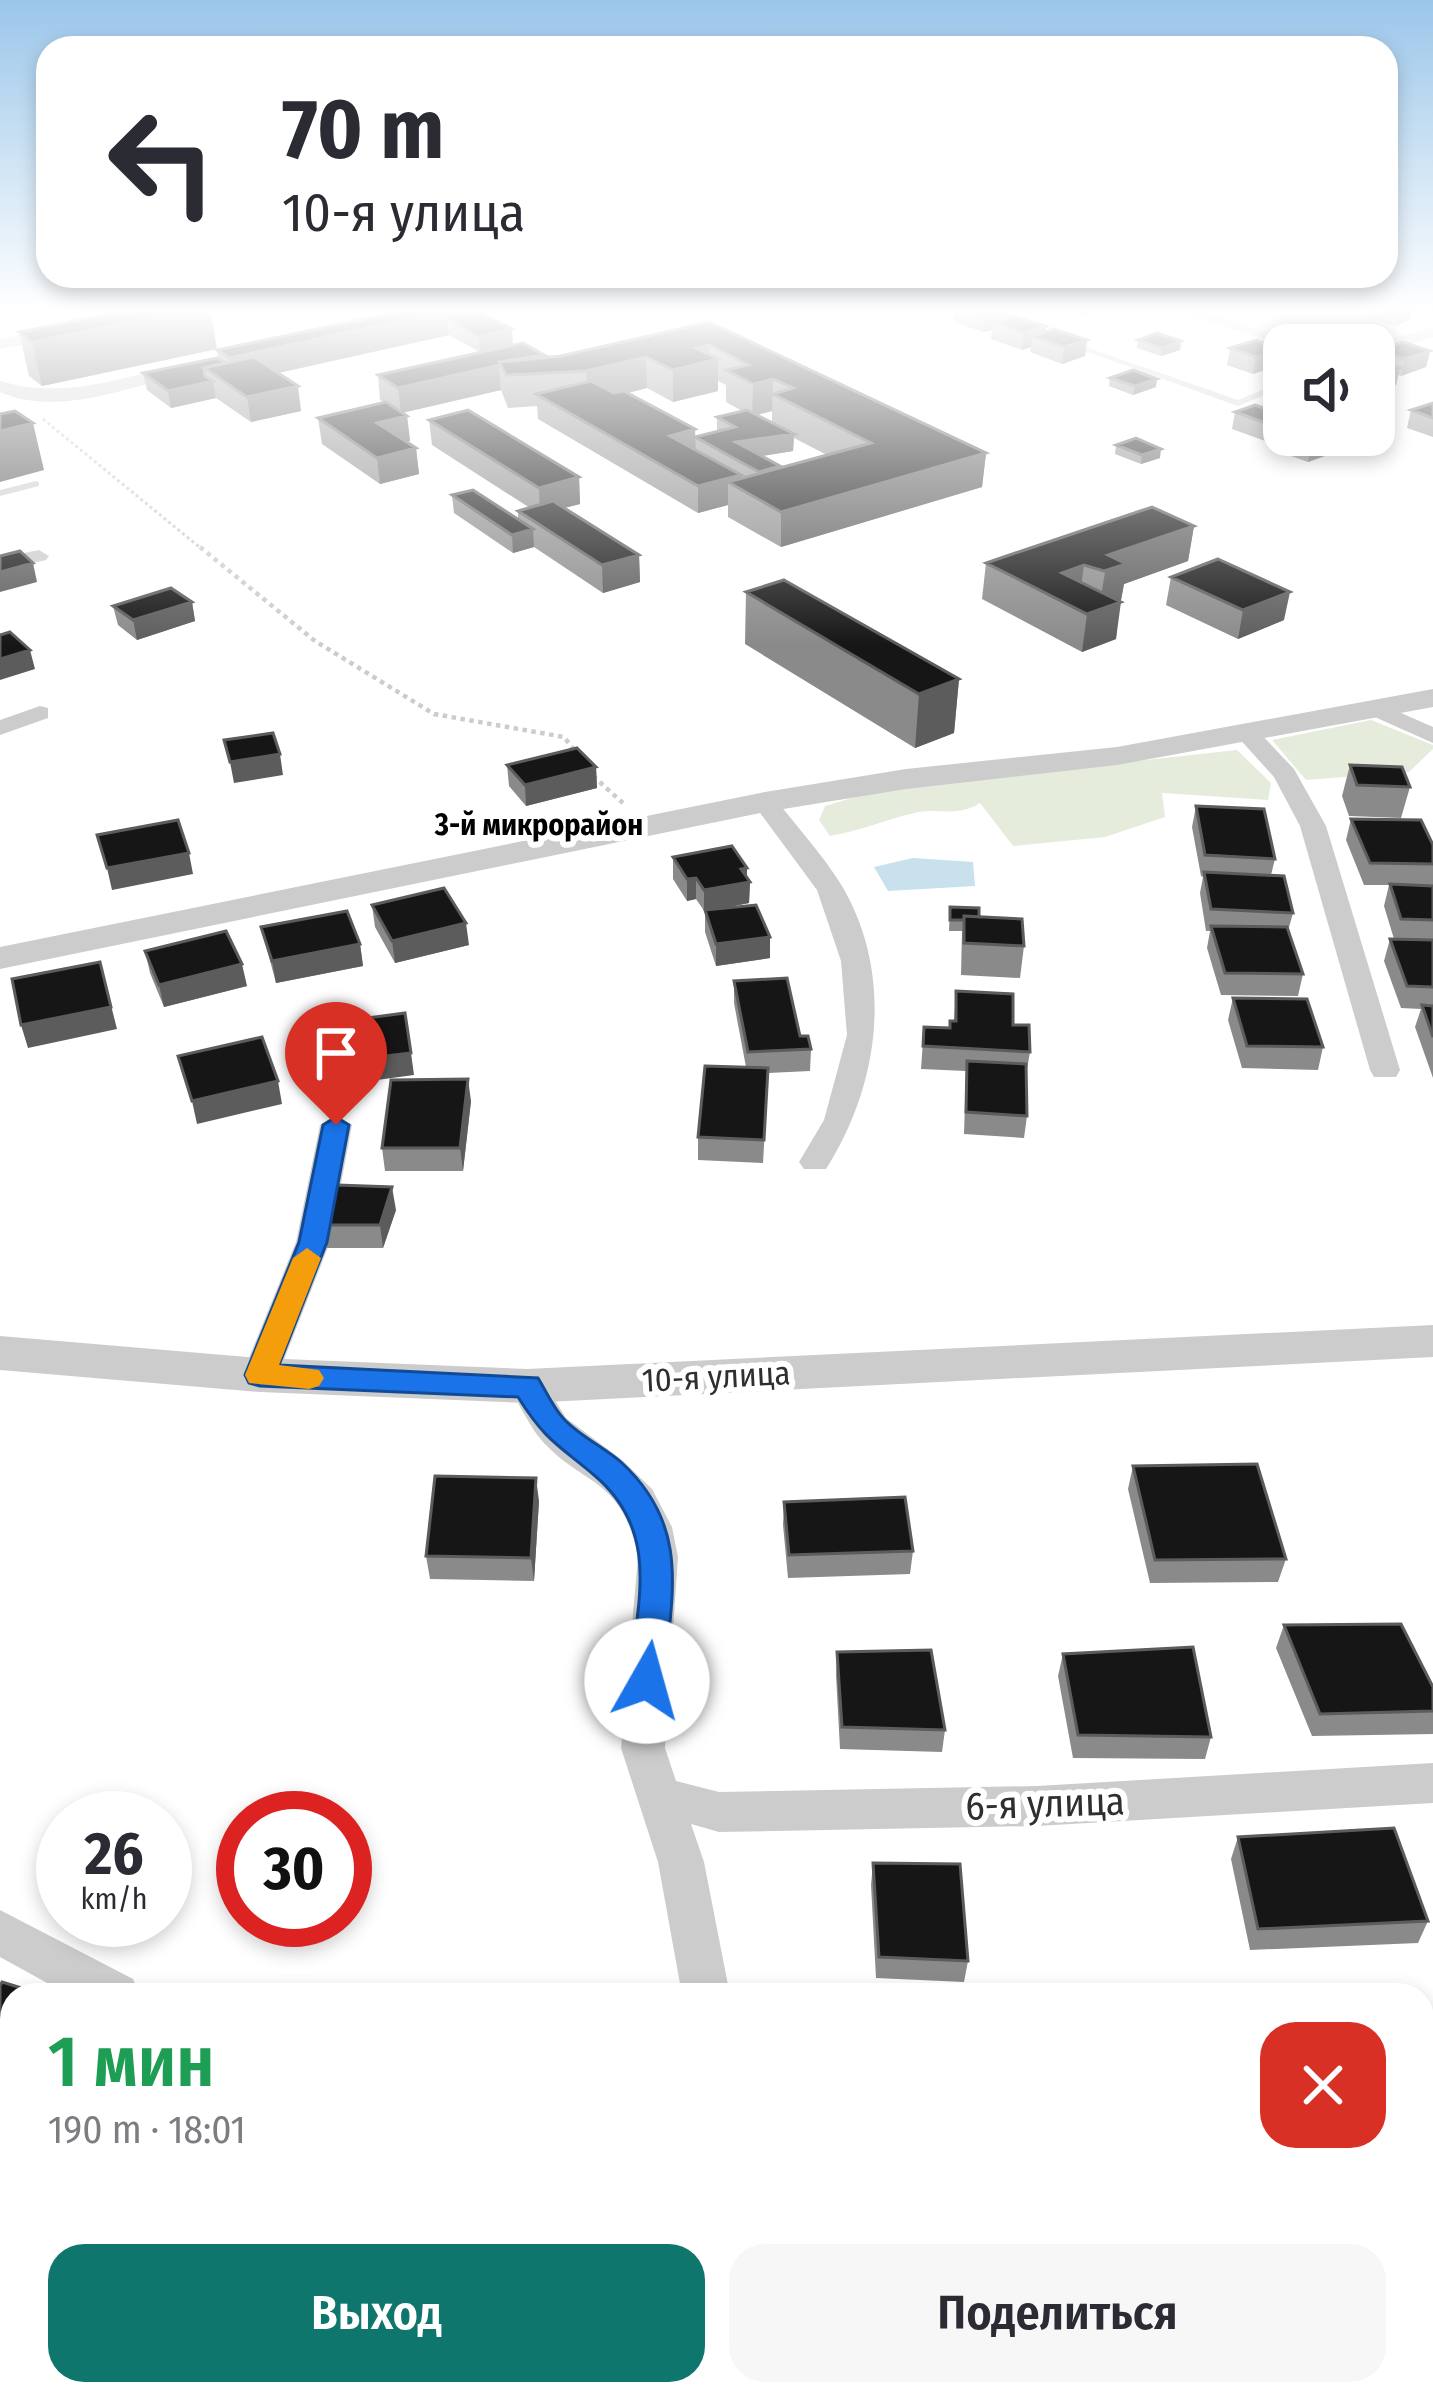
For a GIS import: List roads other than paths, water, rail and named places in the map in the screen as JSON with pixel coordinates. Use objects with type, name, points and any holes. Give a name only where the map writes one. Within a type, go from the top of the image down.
[{"type":"street","points":[[0,564],[39,556]]},
{"type":"street","points":[[0,958],[765,802],[1248,735],[1433,698]]},
{"type":"street","points":[[1376,710],[1433,736]]},
{"type":"street","points":[[0,728],[40,713]]},
{"type":"street","points":[[1248,735],[1285,774],[1313,826],[1385,1070]]},
{"type":"street","points":[[765,802],[830,890],[855,961],[862,1035],[840,1120],[814,1162]]},
{"type":"street","points":[[260,1375],[313,1242],[336,1125]]},
{"type":"street","name":"10-я улица","points":[[0,1353],[260,1375],[527,1386],[1433,1341]]},
{"type":"street","points":[[527,1386],[553,1428],[609,1469],[638,1500],[652,1527],[658,1558],[644,1748],[681,1862],[704,1983]]},
{"type":"street","name":"6-я улица","points":[[659,1796],[719,1812],[1037,1806],[1433,1783]]},
{"type":"street","points":[[0,1932],[94,1983]]},
{"type":"lane","points":[[0,493],[36,484]]},
{"type":"water","points":[[913,858],[973,862],[975,886],[888,891],[874,867]]},
{"type":"district","name":"3-й микрорайон","points":[[539,825]]}]
